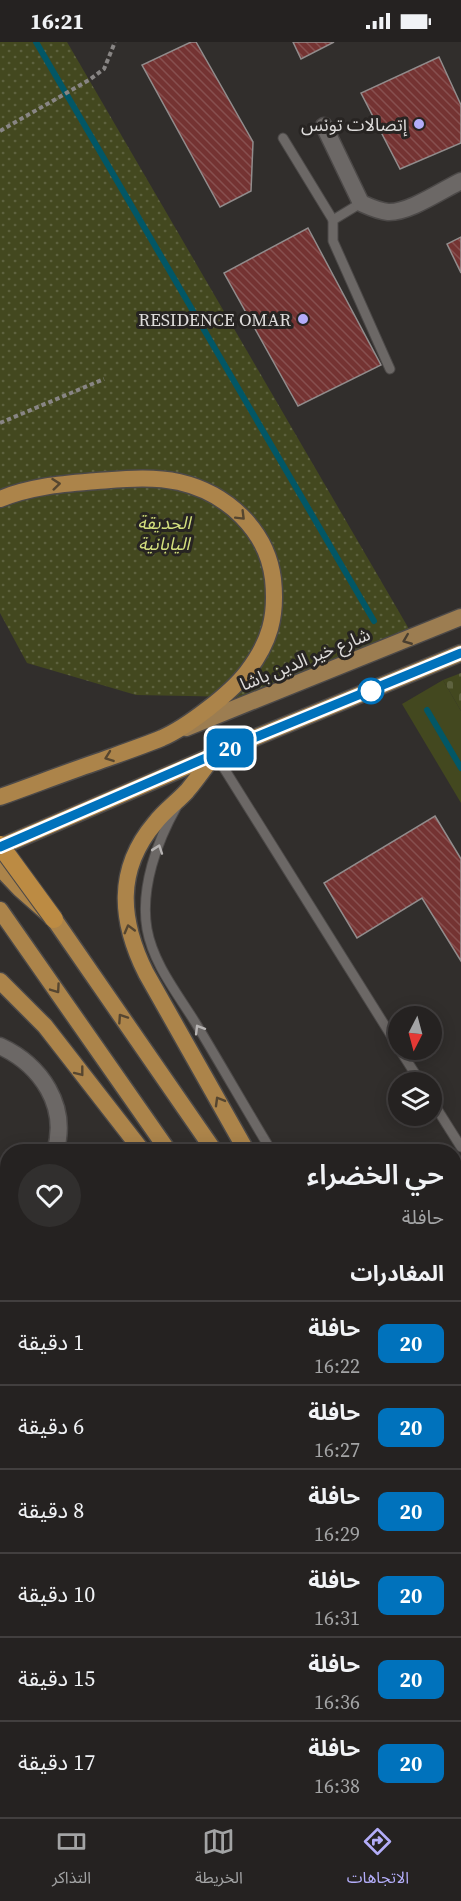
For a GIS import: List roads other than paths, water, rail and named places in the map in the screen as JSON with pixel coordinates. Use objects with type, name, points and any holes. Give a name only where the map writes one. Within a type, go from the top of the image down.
[{"type":"highway","points":[[0,499],[20,490],[53,484],[142,479],[179,482],[205,491],[230,505],[256,531],[271,566],[276,603],[268,639],[247,672],[219,700],[164,737],[0,797]]},
{"type":"highway","points":[[215,754],[186,791],[155,823],[134,856],[128,874],[125,914],[133,944],[146,973],[242,1144]]},
{"type":"highway","points":[[209,1144],[54,919],[0,846],[215,754]]},
{"type":"highway","points":[[0,868],[54,919]]},
{"type":"highway","points":[[0,910],[163,1144]]},
{"type":"highway","points":[[0,981],[45,1026],[137,1144]]},
{"type":"main road","name":"شارع خير الدين باشا","points":[[164,737],[461,617]]},
{"type":"main road","points":[[215,754],[461,653]]},
{"type":"street","points":[[324,126],[361,203],[373,208],[387,212],[401,211],[461,181]]},
{"type":"street","points":[[0,1046],[13,1052],[39,1077],[54,1097],[58,1116],[57,1144]]},
{"type":"lane","points":[[282,138],[333,220],[333,241],[390,369]]},
{"type":"lane","points":[[333,220],[361,203]]},
{"type":"lane","points":[[215,754],[388,1030]]},
{"type":"lane","points":[[186,791],[165,831],[151,872],[146,894],[147,929],[159,961],[267,1144]]},
{"type":"lane","points":[[442,1117],[459,1144]]},
{"type":"waterway","points":[[36,42],[374,621]]},
{"type":"waterway","points":[[427,710],[461,768]]},
{"type":"place","name":"إتصالات تونس","points":[[419,124]]},
{"type":"place","name":"RESIDENCE OMAR","points":[[303,319]]},
{"type":"park label","name":"الحديقة اليابانية","points":[[164,532]]}]
